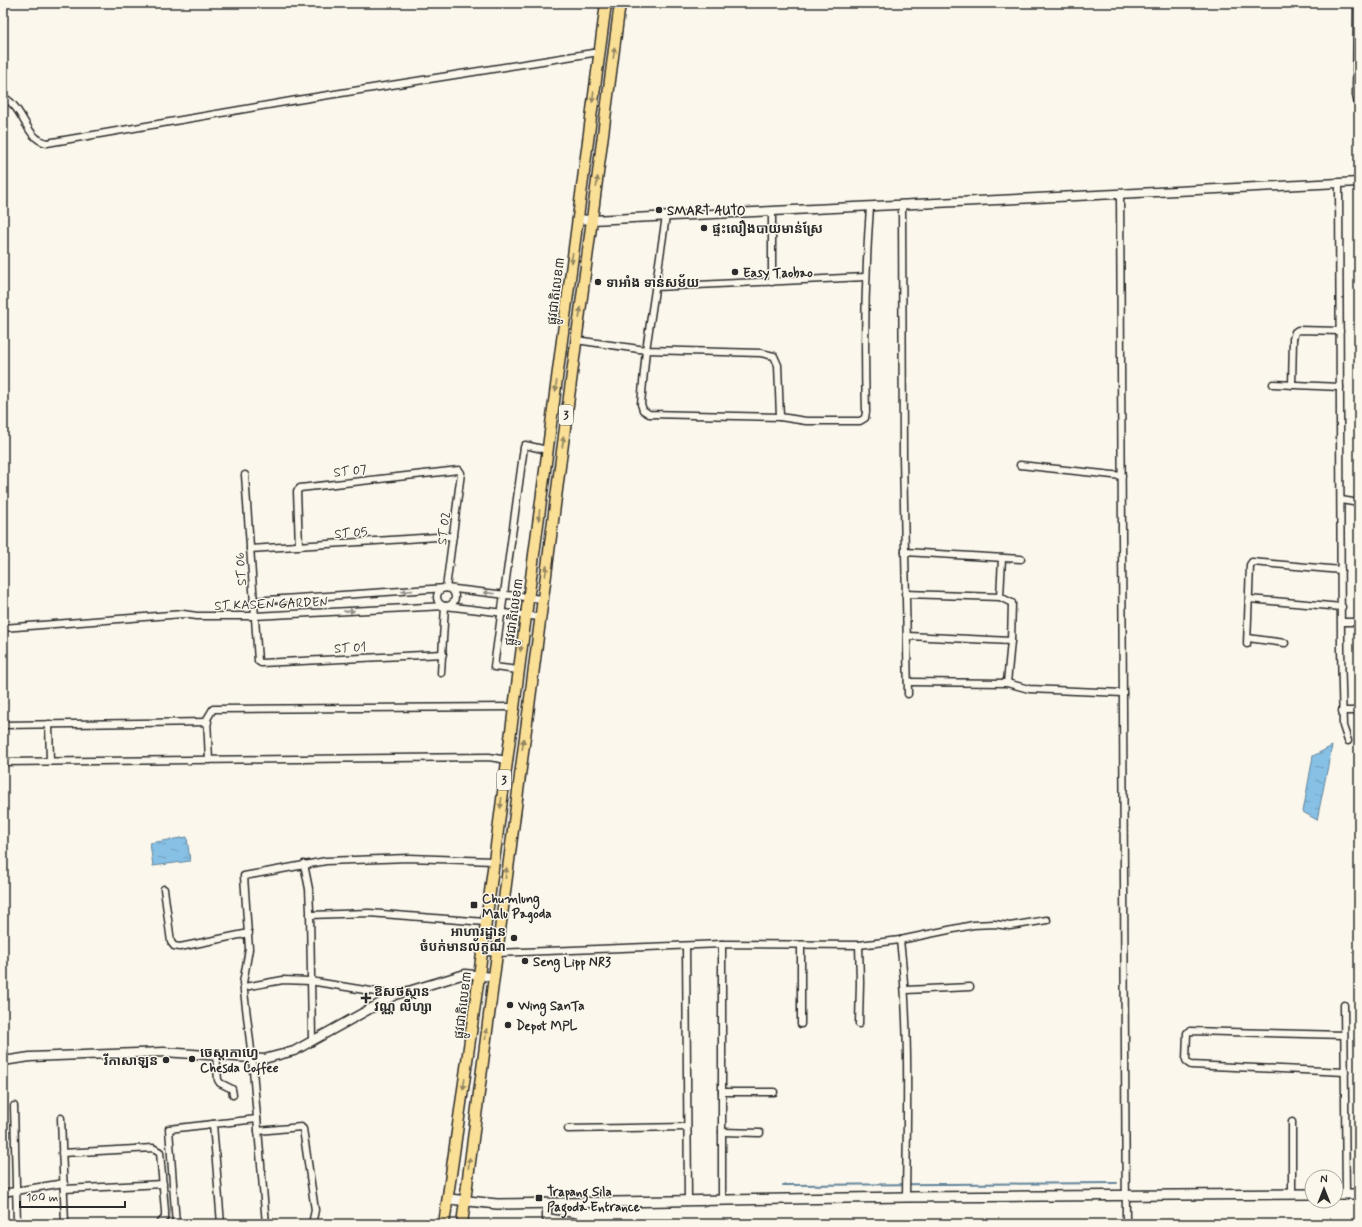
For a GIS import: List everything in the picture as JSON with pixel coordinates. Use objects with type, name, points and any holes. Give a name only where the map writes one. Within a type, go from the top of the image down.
[{"type":"highway","name":"ផ្លូវជាតិលេខ៣","points":[[444,1224],[449,1200],[482,952],[606,3]]},
{"type":"highway","name":"ផ្លូវជាតិលេខ៣","points":[[462,1224],[539,617],[620,3]]},
{"type":"main road","points":[[449,1200],[497,1204],[688,1200],[906,1192],[1126,1195],[1304,1194]]},
{"type":"main road","points":[[1346,1194],[1359,1194]]},
{"type":"street","points":[[1357,3],[1356,95],[1359,109]]},
{"type":"street","points":[[3,97],[15,106],[34,137],[47,143],[297,100],[599,52]]},
{"type":"street","points":[[578,219],[592,220],[772,213],[1359,182]]},
{"type":"street","points":[[1339,183],[1342,711],[1343,726],[1348,741]]},
{"type":"street","points":[[1120,194],[1126,1224]]},
{"type":"street","points":[[902,206],[902,457],[905,594],[908,636],[908,694]]},
{"type":"street","points":[[666,216],[646,350],[641,404],[643,410],[649,414],[780,417],[806,421],[860,421],[865,418],[865,277],[870,207]]},
{"type":"street","points":[[772,213],[772,282]]},
{"type":"street","points":[[656,287],[865,277]]},
{"type":"street","points":[[1292,384],[1293,339],[1295,332],[1298,330],[1340,331]]},
{"type":"street","points":[[576,340],[646,350],[761,352],[774,356],[778,365],[780,417]]},
{"type":"street","points":[[1273,384],[1340,387]]},
{"type":"street","points":[[518,670],[494,667],[503,595],[524,447],[525,445],[547,450]]},
{"type":"street","points":[[1020,466],[1122,476]]},
{"type":"street","name":"ST 02","points":[[446,588],[460,471]]},
{"type":"street","name":"ST 07","points":[[300,546],[297,491],[300,488],[460,471]]},
{"type":"street","name":"ST 06","points":[[245,475],[258,661]]},
{"type":"street","points":[[1341,500],[1359,503]]},
{"type":"street","name":"ST 05","points":[[250,549],[453,536]]},
{"type":"street","points":[[905,552],[1021,559]]},
{"type":"street","points":[[1000,597],[1002,558]]},
{"type":"street","points":[[1285,642],[1248,641],[1250,564],[1252,562],[1341,570]]},
{"type":"street","points":[[446,588],[452,590],[455,598],[451,605],[445,606],[439,604],[437,595],[440,590],[446,588]]},
{"type":"street","name":"ST KASEN GARDEN","points":[[253,601],[446,588],[542,599]]},
{"type":"street","points":[[905,594],[1000,597],[1012,603],[1011,641],[1007,683]]},
{"type":"street","points":[[1249,599],[1342,607]]},
{"type":"street","points":[[441,672],[445,606]]},
{"type":"street","name":"ST KASEN GARDEN","points":[[3,628],[183,614],[197,616],[254,616],[445,606],[539,617]]},
{"type":"street","points":[[1342,622],[1359,622]]},
{"type":"street","points":[[908,636],[1011,641]]},
{"type":"street","name":"ST 01","points":[[258,661],[261,663],[443,654]]},
{"type":"street","points":[[908,682],[1007,683],[1029,689],[1123,693]]},
{"type":"street","points":[[209,760],[208,722],[210,712],[213,709],[221,707],[514,707]]},
{"type":"street","points":[[1342,711],[1359,711]]},
{"type":"street","points":[[3,725],[208,722]]},
{"type":"street","points":[[49,724],[50,761]]},
{"type":"street","points":[[3,762],[489,757],[507,760]]},
{"type":"street","points":[[266,1224],[252,1058],[244,987],[246,961],[249,949],[249,933],[243,881],[244,876],[326,861],[409,858],[493,862]]},
{"type":"street","points":[[304,864],[309,889],[312,1040]]},
{"type":"street","points":[[164,889],[171,942],[174,946],[180,947],[249,933]]},
{"type":"street","points":[[310,915],[369,913],[485,922]]},
{"type":"street","points":[[482,952],[496,953],[722,944],[859,945],[900,940],[972,925],[994,924],[1010,926],[1047,920]]},
{"type":"street","points":[[900,940],[906,990],[906,1192]]},
{"type":"street","points":[[722,944],[722,1199]]},
{"type":"street","points":[[801,944],[801,1024]]},
{"type":"street","points":[[859,945],[859,1024]]},
{"type":"street","points":[[686,946],[688,1200]]},
{"type":"street","points":[[3,1061],[30,1057],[164,1052],[264,1059],[294,1051],[395,995],[465,974],[493,977]]},
{"type":"street","points":[[244,987],[284,980],[310,981],[395,995]]},
{"type":"street","points":[[906,990],[970,987]]},
{"type":"street","points":[[1344,1005],[1346,1194]]},
{"type":"street","points":[[1344,1035],[1190,1031],[1187,1034],[1186,1060],[1188,1064],[1192,1065],[1345,1072]]},
{"type":"street","points":[[216,1056],[218,1080],[220,1083],[232,1089],[233,1095]]},
{"type":"street","points":[[722,1092],[774,1092]]},
{"type":"street","points":[[14,1106],[17,1224]]},
{"type":"street","points":[[61,1118],[65,1224]]},
{"type":"street","points":[[176,1224],[168,1130],[257,1119]]},
{"type":"street","points":[[1292,1122],[1292,1194]]},
{"type":"street","points":[[213,1124],[221,1224]]},
{"type":"street","points":[[258,1131],[300,1127],[303,1129],[315,1210],[312,1224]]},
{"type":"street","points":[[568,1129],[687,1127]]},
{"type":"street","points":[[722,1132],[760,1133]]},
{"type":"street","points":[[62,1153],[153,1148],[160,1152],[165,1218],[159,1224]]},
{"type":"street","points":[[3,1193],[64,1186],[163,1184]]},
{"type":"street","points":[[547,1203],[547,1221],[581,1224]]},
{"type":"water","points":[[1332,746],[1317,820],[1303,812],[1313,756]]},
{"type":"water","points":[[187,837],[190,861],[153,866],[150,843]]},
{"type":"waterway","points":[[783,1185],[1117,1183]]},
{"type":"place","name":"SMART AUTO","points":[[659,210]]},
{"type":"place","name":"ផ្ទះលឿងបាយមាន់ស្រែ","points":[[704,228]]},
{"type":"place","name":"Easy Taobao","points":[[735,272]]},
{"type":"place","name":"ទាអាំង ទាន់សម័យ","points":[[598,282]]},
{"type":"place","name":"Chumlung Malu Pagoda","points":[[474,905]]},
{"type":"place","name":"អាហារដ្ឋាន ចំបក់មានល័ក្ខណ៏","points":[[514,938]]},
{"type":"place","name":"Seng Lipp NR3","points":[[525,961]]},
{"type":"place","name":"ឱសថស្ថាន វណ្ណ លីហ្សា","points":[[366,998]]},
{"type":"place","name":"Wing SanTa","points":[[510,1005]]},
{"type":"place","name":"Depot MPL","points":[[508,1025]]},
{"type":"place","name":"ចេស្ដាកាហ្វេ Chesda Coffee","points":[[192,1059]]},
{"type":"place","name":"រីកាសាឡន","points":[[166,1060]]},
{"type":"place","name":"Trapang Sila Pagoda Entrance","points":[[539,1198]]}]
